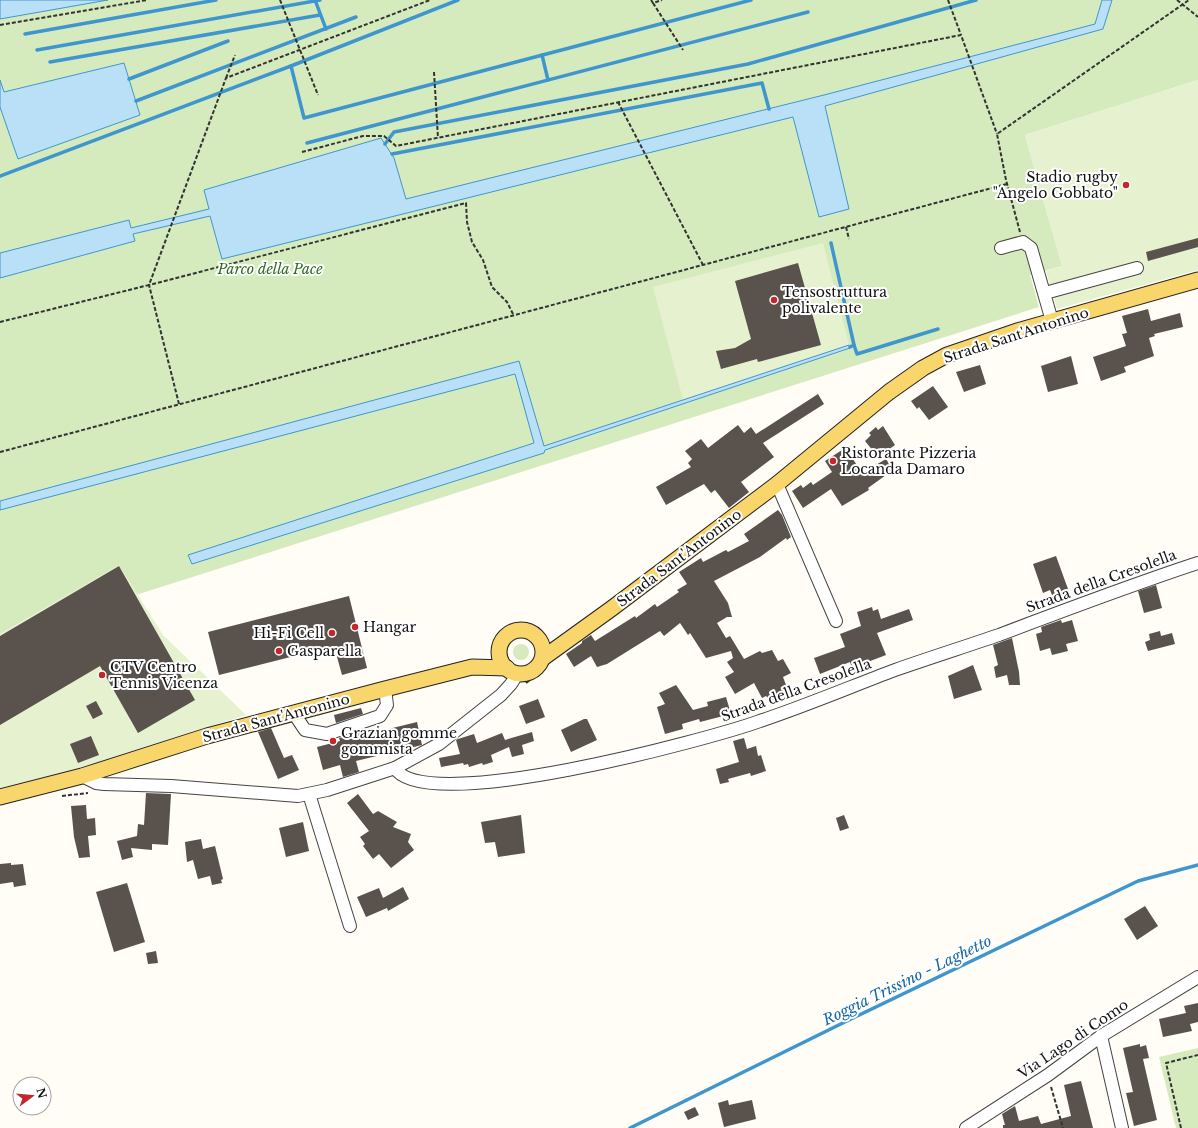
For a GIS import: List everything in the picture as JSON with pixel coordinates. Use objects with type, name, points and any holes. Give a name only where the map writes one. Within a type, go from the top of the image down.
[{"type":"main road","name":"Strada Sant'Antonino","points":[[472,667],[516,676],[530,672],[545,662],[580,630],[777,484],[889,392],[923,368],[948,355],[1052,321],[1198,280]]},
{"type":"main road","name":"Strada Sant'Antonino","points":[[0,797],[82,776],[208,736],[472,667],[487,657],[512,632],[519,630],[546,636],[559,636],[580,630]]},
{"type":"main road","points":[[534,633],[542,644],[545,662]]},
{"type":"main road","points":[[502,642],[500,656],[516,676]]},
{"type":"street","points":[[1000,248],[1023,242],[1031,248],[1052,321]]},
{"type":"street","points":[[1045,293],[1137,268]]},
{"type":"street","points":[[777,484],[836,621]]},
{"type":"street","name":"Strada della Cresolella","points":[[395,768],[397,772],[407,778],[419,782],[467,784],[531,776],[659,751],[759,722],[1101,596],[1198,563]]},
{"type":"street","points":[[82,776],[96,783],[104,784],[171,786],[298,796],[308,794],[395,768],[439,744],[501,695],[516,676]]},
{"type":"street","points":[[296,712],[297,718],[305,730],[327,734],[380,716],[387,705],[385,689]]},
{"type":"street","points":[[308,794],[350,926]]},
{"type":"street","name":"Via Lago di Como","points":[[966,1128],[1048,1075],[1101,1036],[1198,977]]},
{"type":"street","points":[[1101,1036],[1122,1128]]},
{"type":"path","points":[[0,25],[147,0]]},
{"type":"path","points":[[280,0],[318,95]]},
{"type":"path","points":[[226,78],[430,0]]},
{"type":"path","points":[[662,0],[652,1],[683,50]]},
{"type":"path","points":[[948,0],[997,134],[1007,184],[1023,242]]},
{"type":"path","points":[[1177,0],[1198,17]]},
{"type":"path","points":[[997,134],[1189,0]]},
{"type":"path","points":[[302,152],[363,136],[386,137],[396,146],[961,35]]},
{"type":"path","points":[[179,404],[149,284],[234,55]]},
{"type":"path","points":[[434,72],[438,138]]},
{"type":"path","points":[[618,102],[703,265]]},
{"type":"path","points":[[0,452],[513,314],[715,263],[1007,184]]},
{"type":"path","points":[[0,322],[466,203],[467,222],[472,242],[483,260],[492,287],[507,302],[513,314]]},
{"type":"path","points":[[846,227],[849,239]]},
{"type":"path","points":[[516,676],[545,662]]},
{"type":"path","points":[[1181,1128],[1166,1062],[1198,1055]]},
{"type":"path","points":[[1048,1075],[1062,1128]]},
{"type":"green space","name":"Parco della Pace","points":[[0,0],[1198,0],[1198,80],[1025,135],[1062,266],[1030,275],[1039,307],[136,595],[119,566],[0,634]]},
{"type":"green space","name":"Stadio rugby \"Angelo Gobbato\"","points":[[1198,80],[1198,270],[1057,309],[1046,271],[1062,266],[1025,135]]},
{"type":"green space","points":[[823,243],[849,345],[683,400],[653,287]]},
{"type":"green space","name":"CTV Centro Tennis Vicenza","points":[[119,565],[163,635],[246,715],[34,782],[0,790],[0,634]]},
{"type":"green space","points":[[521,644],[528,649],[529,652],[524,659],[521,660],[514,655],[513,652],[518,645]]},
{"type":"green space","points":[[1198,1048],[1198,1128],[1176,1128],[1159,1057]]},
{"type":"water","points":[[0,0],[108,0],[0,19]]},
{"type":"water","points":[[1102,0],[1112,0],[1103,29],[825,106],[849,209],[819,217],[793,117],[222,259],[210,216],[133,234],[135,241],[0,278],[0,253],[129,220],[131,228],[209,209],[204,190],[381,138],[394,158],[406,199],[824,95],[1095,24]]},
{"type":"water","points":[[124,63],[140,115],[18,159],[0,107],[0,80],[4,92]]},
{"type":"water","points":[[849,345],[850,348],[545,450],[544,453],[192,564],[188,555],[534,443],[515,374],[0,510],[0,501],[519,361],[544,446]]},
{"type":"building","points":[[1198,238],[1198,247],[1148,261],[1146,252]]},
{"type":"building","name":"Tensostruttura polivalente","points":[[798,263],[821,345],[758,362],[757,359],[721,369],[716,351],[735,348],[751,339],[735,281]]},
{"type":"building","points":[[1148,309],[1151,321],[1180,313],[1183,327],[1154,334],[1155,336],[1149,338],[1154,356],[1124,367],[1126,372],[1101,381],[1093,357],[1126,346],[1122,334],[1127,333],[1122,316]]},
{"type":"building","points":[[1071,356],[1078,384],[1048,392],[1041,366]]},
{"type":"building","points":[[980,365],[986,384],[964,392],[956,372]]},
{"type":"building","points":[[933,386],[948,407],[929,420],[919,407],[917,409],[911,401]]},
{"type":"building","points":[[818,394],[824,404],[763,443],[774,457],[741,482],[749,492],[729,508],[715,490],[711,493],[704,484],[666,505],[656,487],[691,467],[688,463],[692,459],[685,451],[701,439],[708,448],[738,425],[744,433],[751,427],[756,434]]},
{"type":"building","points":[[883,426],[895,445],[878,457],[865,441],[871,435],[869,433],[876,427],[878,430]]},
{"type":"building","points":[[842,450],[843,452],[847,450],[862,473],[886,459],[893,470],[868,488],[869,490],[842,506],[831,489],[803,508],[792,491],[801,485],[803,488],[811,482],[813,485],[832,472],[825,461]]},
{"type":"building","points":[[778,510],[782,515],[791,537],[787,540],[786,538],[760,557],[714,581],[728,603],[732,617],[727,617],[717,623],[726,638],[730,636],[744,659],[760,651],[762,653],[772,650],[778,661],[783,659],[791,673],[783,677],[789,693],[773,702],[770,697],[768,698],[766,696],[762,698],[754,683],[735,694],[725,677],[734,672],[727,662],[733,658],[731,651],[706,658],[690,633],[688,635],[680,623],[664,636],[660,631],[607,664],[597,667],[591,656],[574,667],[566,654],[582,643],[582,641],[591,635],[595,641],[635,616],[636,618],[655,604],[657,607],[679,592],[677,590],[687,584],[679,572],[701,558],[703,562],[726,550],[728,552],[749,541],[744,534]]},
{"type":"building","points":[[1056,556],[1068,589],[1052,595],[1050,590],[1043,593],[1033,564]]},
{"type":"building","points":[[119,566],[195,700],[138,733],[100,666],[0,725],[0,636]]},
{"type":"building","points":[[1156,585],[1162,608],[1144,613],[1138,591]]},
{"type":"building","points":[[349,596],[367,668],[342,675],[334,646],[219,675],[208,632]]},
{"type":"building","points":[[872,607],[873,611],[878,609],[881,619],[909,609],[913,620],[877,633],[886,655],[852,668],[850,662],[820,674],[814,658],[845,647],[840,634],[861,626],[857,612]]},
{"type":"building","points":[[1061,620],[1062,623],[1072,620],[1078,641],[1066,644],[1068,651],[1052,655],[1050,648],[1040,651],[1036,634],[1042,632],[1041,627]]},
{"type":"building","points":[[1160,631],[1161,636],[1172,633],[1175,644],[1148,651],[1145,642],[1150,640],[1149,634]]},
{"type":"building","points":[[1012,638],[1020,685],[1009,685],[1007,675],[996,678],[994,667],[998,665],[993,645]]},
{"type":"building","points":[[973,665],[982,690],[954,699],[948,676]]},
{"type":"building","points":[[676,685],[693,710],[708,706],[707,702],[726,697],[731,714],[700,722],[699,719],[682,724],[683,729],[665,734],[657,707],[665,704],[659,693]]},
{"type":"building","points":[[538,699],[545,717],[526,724],[519,706]]},
{"type":"building","points":[[96,701],[103,714],[93,719],[86,706]]},
{"type":"building","points":[[361,708],[363,714],[336,723],[334,715]]},
{"type":"building","points":[[587,719],[597,740],[571,752],[561,730]]},
{"type":"building","points":[[417,722],[422,745],[356,761],[359,772],[343,777],[340,765],[323,770],[317,747],[340,741],[339,738],[366,729],[368,734]]},
{"type":"building","points":[[271,728],[284,758],[292,755],[299,770],[278,779],[258,732]]},
{"type":"building","points":[[532,732],[534,741],[522,745],[524,754],[512,757],[509,747],[491,755],[493,762],[483,765],[482,763],[469,767],[468,764],[464,765],[463,763],[441,767],[439,758],[460,754],[456,740],[458,739],[474,734],[477,743],[502,733],[505,740]]},
{"type":"building","points":[[91,736],[99,755],[78,763],[70,744]]},
{"type":"building","points":[[744,738],[747,749],[756,746],[758,756],[761,755],[766,771],[751,776],[750,773],[728,779],[729,782],[720,784],[716,769],[739,762],[733,741]]},
{"type":"building","points":[[146,793],[171,794],[168,845],[152,844],[152,850],[131,848],[133,857],[122,860],[117,841],[137,836],[138,824],[144,825]]},
{"type":"building","points":[[358,794],[373,814],[378,811],[397,822],[393,827],[411,834],[408,842],[414,850],[391,868],[379,854],[373,859],[363,846],[365,844],[360,837],[369,831],[347,803]]},
{"type":"building","points":[[86,805],[87,819],[95,818],[96,835],[88,836],[90,857],[79,858],[74,837],[71,806]]},
{"type":"building","points":[[521,815],[525,853],[498,857],[495,842],[485,843],[481,822]]},
{"type":"building","points":[[844,815],[849,828],[840,831],[836,818]]},
{"type":"building","points":[[303,822],[309,851],[286,857],[279,828]]},
{"type":"building","points":[[201,839],[203,849],[215,846],[223,879],[221,880],[222,883],[212,885],[210,876],[198,879],[193,860],[187,862],[185,842]]},
{"type":"building","points":[[11,863],[11,865],[23,864],[26,885],[14,887],[13,882],[0,884],[0,864]]},
{"type":"building","points":[[127,883],[145,942],[114,952],[96,892]]},
{"type":"building","points":[[403,887],[409,899],[388,911],[387,908],[366,917],[357,897],[379,888],[383,898]]},
{"type":"building","points":[[1145,906],[1158,926],[1137,940],[1124,919]]},
{"type":"building","points":[[156,951],[158,963],[148,964],[146,953]]},
{"type":"building","points":[[1198,1003],[1198,1022],[1190,1024],[1192,1031],[1163,1037],[1159,1019],[1186,1013],[1184,1006]]},
{"type":"building","points":[[1140,1044],[1140,1047],[1146,1045],[1149,1058],[1143,1059],[1157,1120],[1134,1126],[1126,1093],[1133,1092],[1123,1048]]},
{"type":"building","points":[[1081,1081],[1093,1128],[1003,1128],[1003,1125],[1005,1125],[1002,1114],[1015,1106],[1019,1121],[1038,1116],[1041,1124],[1071,1116],[1064,1085]]},
{"type":"building","points":[[728,1100],[729,1105],[752,1100],[756,1119],[724,1127],[718,1103]]},
{"type":"building","points":[[695,1107],[699,1115],[688,1120],[684,1112]]},
{"type":"waterway","points":[[25,34],[216,0]]},
{"type":"waterway","points":[[315,0],[326,29]]},
{"type":"waterway","points":[[37,50],[320,0]]},
{"type":"waterway","points":[[291,66],[458,0]]},
{"type":"waterway","points":[[0,176],[291,66],[304,118],[751,0]]},
{"type":"waterway","points":[[385,144],[394,132],[748,64],[976,0]]},
{"type":"waterway","points":[[307,143],[808,12]]},
{"type":"waterway","points":[[50,62],[320,15]]},
{"type":"waterway","points":[[136,101],[356,17]]},
{"type":"waterway","points":[[129,79],[228,41]]},
{"type":"waterway","points":[[542,55],[548,80]]},
{"type":"waterway","points":[[392,154],[762,83],[769,109]]},
{"type":"waterway","points":[[831,243],[854,345]]},
{"type":"waterway","points":[[850,347],[854,345],[857,354],[938,329]]},
{"type":"waterway","name":"Roggia Trissino - Laghetto","points":[[630,1128],[855,1017],[1138,881],[1198,865]]},
{"type":"place","name":"Stadio rugby \"Angelo Gobbato\"","points":[[1126,185]]},
{"type":"place","name":"Tensostruttura polivalente","points":[[774,300]]},
{"type":"place","name":"Ristorante Pizzeria Locanda Damaro","points":[[833,461]]},
{"type":"place","name":"Hangar","points":[[355,627]]},
{"type":"place","name":"Hi-Fi Cell","points":[[332,633]]},
{"type":"place","name":"Gasparella","points":[[279,651]]},
{"type":"place","name":"CTV Centro Tennis Vicenza","points":[[102,675]]},
{"type":"place","name":"Grazian gomme gommista","points":[[333,741]]}]
